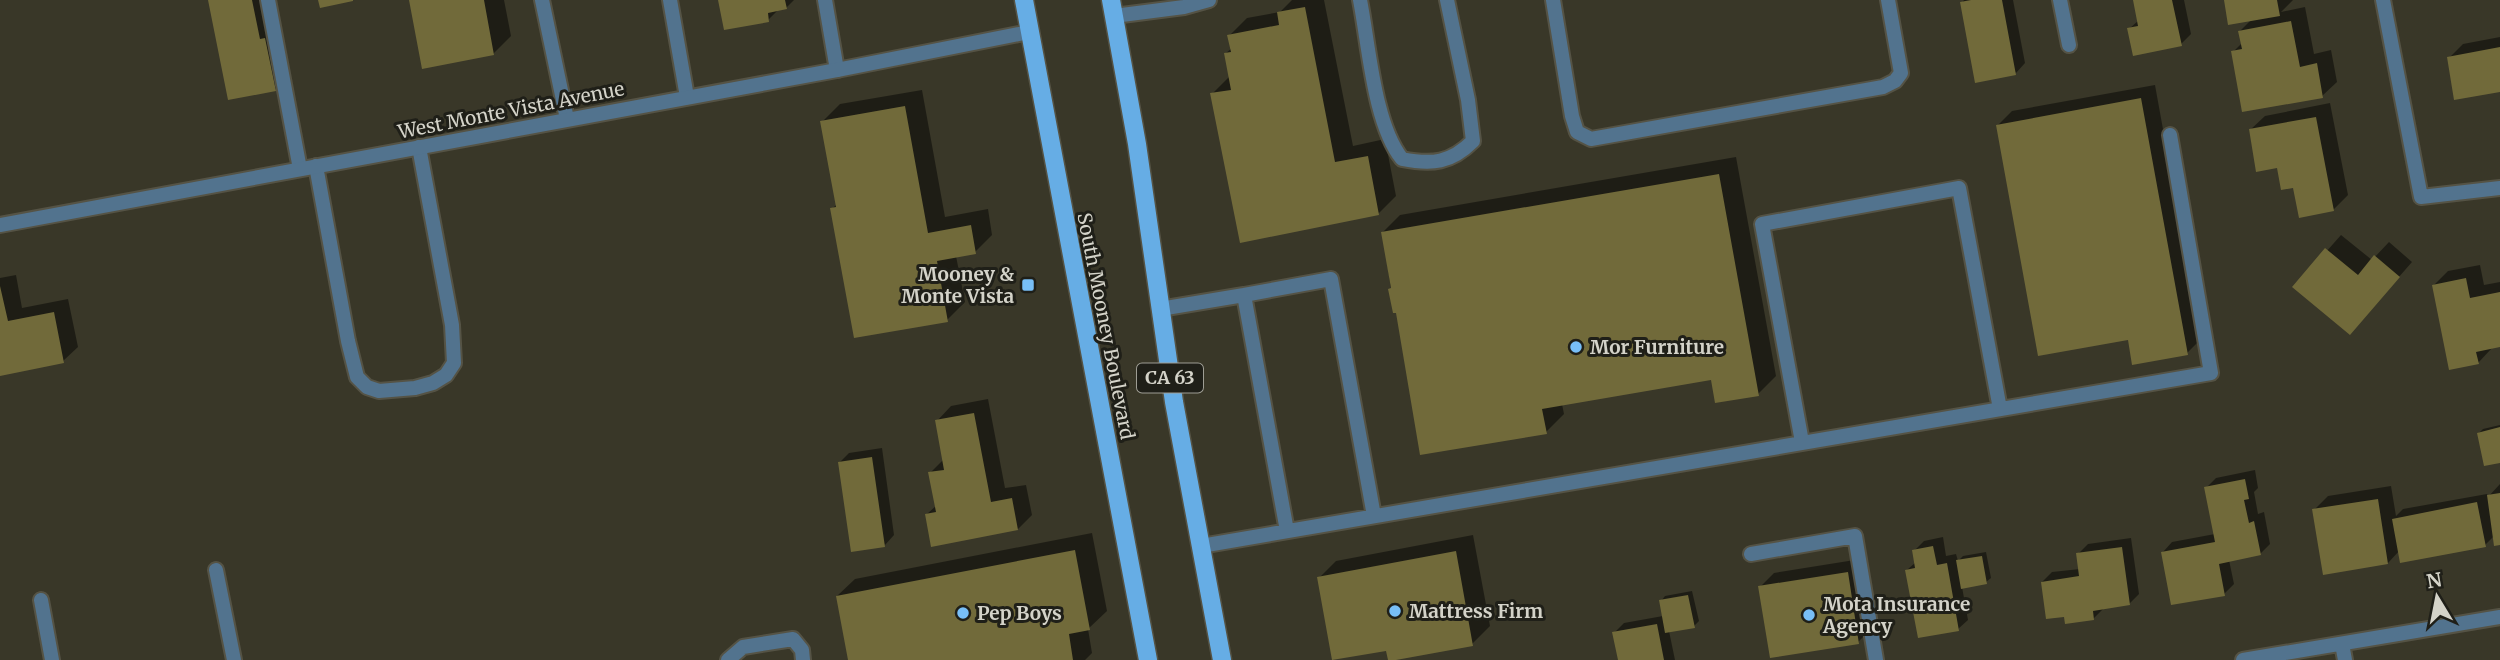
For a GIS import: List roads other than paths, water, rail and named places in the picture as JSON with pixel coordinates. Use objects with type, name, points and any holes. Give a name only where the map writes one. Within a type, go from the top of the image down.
[{"type":"main road","name":"South Mooney Boulevard","points":[[1024,0],[1148,660]]},
{"type":"main road","name":"CA 63","points":[[1112,8],[1139,156],[1174,402],[1222,660]]},
{"type":"street","points":[[268,0],[300,169]]},
{"type":"street","points":[[542,0],[566,119]]},
{"type":"street","points":[[670,0],[687,97]]},
{"type":"street","points":[[825,0],[836,70]]},
{"type":"street","points":[[1112,8],[1184,7],[1209,0]]},
{"type":"street","points":[[1360,0],[1379,104],[1391,145],[1402,159],[1420,163],[1441,161],[1460,154],[1473,141],[1468,100],[1447,0]]},
{"type":"street","points":[[1553,0],[1572,116],[1577,132],[1591,139],[1882,86],[1895,81],[1902,73],[1888,0]]},
{"type":"street","points":[[2060,0],[2069,45]]},
{"type":"street","points":[[2383,0],[2421,197],[2500,188]]},
{"type":"street","name":"West Monte Vista Avenue","points":[[0,225],[1029,32]]},
{"type":"street","points":[[1201,546],[2211,373],[2170,135]]},
{"type":"street","points":[[316,166],[357,377],[367,387],[379,391],[415,388],[433,383],[446,375],[454,363],[452,325],[419,147]]},
{"type":"street","points":[[1802,442],[1762,224],[1959,188],[2000,409]]},
{"type":"street","points":[[1160,309],[1331,279],[1374,516]]},
{"type":"street","points":[[1244,295],[1287,531]]},
{"type":"street","points":[[1751,554],[1855,536],[1876,660]]},
{"type":"street","points":[[216,570],[234,660]]},
{"type":"street","points":[[41,600],[52,660]]},
{"type":"street","points":[[2243,660],[2500,617]]},
{"type":"street","points":[[728,660],[743,647],[793,639],[802,650],[803,660]]},
{"type":"street","points":[[2342,644],[2345,660]]},
{"type":"place","name":"Mooney & Monte Vista","points":[[1028,285]]},
{"type":"place","name":"Mor Furniture","points":[[1576,347]]},
{"type":"place","name":"Mattress Firm","points":[[1395,611]]},
{"type":"place","name":"Pep Boys","points":[[963,613]]},
{"type":"place","name":"Mota Insurance Agency","points":[[1809,615]]}]
